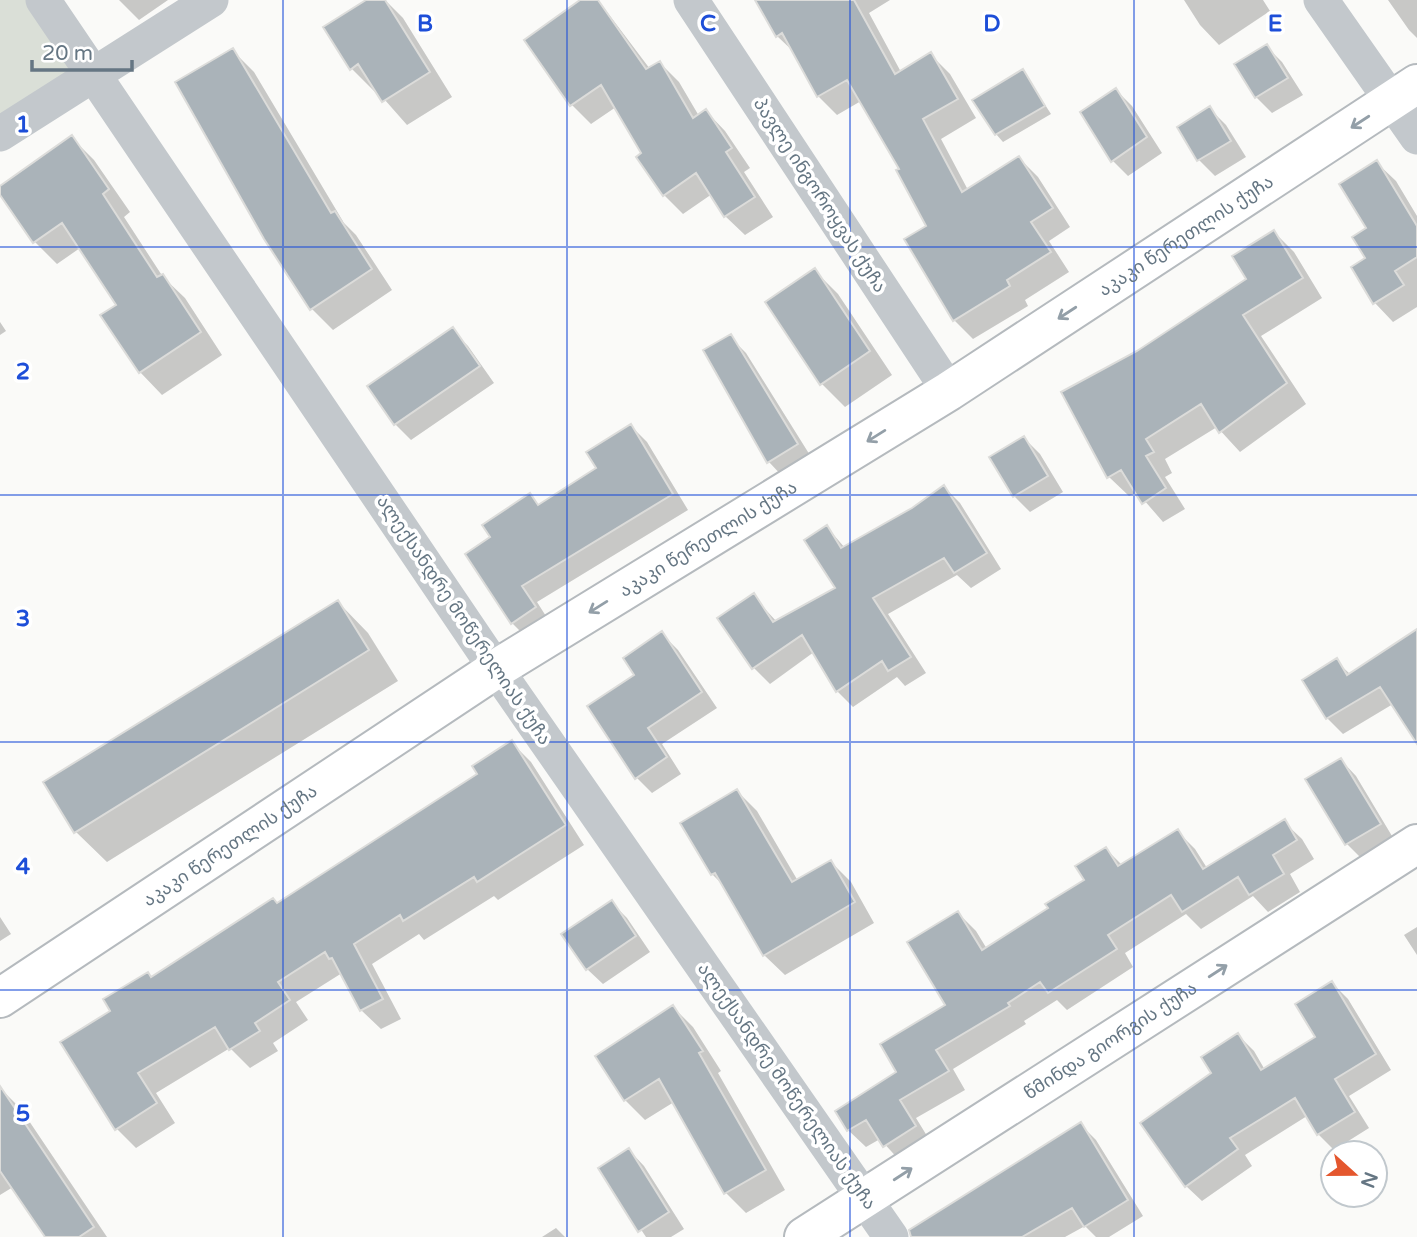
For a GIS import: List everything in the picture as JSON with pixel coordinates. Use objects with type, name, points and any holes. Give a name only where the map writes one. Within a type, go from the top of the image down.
[{"type":"main road","name":"აკაკი წერეთლის ქუჩა","points":[[0,998],[496,669],[949,391],[1404,92]]},
{"type":"main road","name":"წმინდა გიორგის ქუჩა","points":[[804,1237],[1417,844]]},
{"type":"street","name":"ალექსანდრე მოწერელიას ქუჩა","points":[[43,0],[496,669],[891,1237]]},
{"type":"street","points":[[0,134],[211,0]]},
{"type":"street","name":"პავლე ინგოროყვას ქუჩა","points":[[691,0],[949,391]]},
{"type":"street","points":[[1321,0],[1404,92],[1417,137]]},
{"type":"shaded area","points":[[0,0],[43,0],[93,75],[0,134]]},
{"type":"building","points":[[366,0],[385,0],[430,72],[382,102],[358,64],[350,70],[323,27]]},
{"type":"building","points":[[580,0],[598,0],[646,69],[660,61],[693,118],[706,109],[732,148],[726,152],[755,197],[724,217],[696,173],[663,196],[636,157],[641,153],[601,85],[570,106],[524,40]]},
{"type":"building","points":[[755,0],[854,0],[895,74],[931,52],[958,99],[923,119],[962,192],[1019,156],[1053,208],[1031,222],[1051,252],[1007,280],[1010,286],[953,321],[904,239],[926,226],[896,170],[899,169],[847,80],[817,97],[782,33],[776,37]]},
{"type":"building","points":[[1267,44],[1288,78],[1255,98],[1234,64]]},
{"type":"building","points":[[233,48],[331,213],[335,211],[372,269],[310,310],[264,239],[175,82]]},
{"type":"building","points":[[1023,69],[1045,106],[995,135],[972,100]]},
{"type":"building","points":[[1116,88],[1147,137],[1111,162],[1080,112]]},
{"type":"building","points":[[1210,106],[1231,141],[1197,161],[1177,127]]},
{"type":"building","points":[[72,135],[109,189],[103,194],[157,277],[163,274],[201,332],[139,373],[100,315],[116,305],[62,223],[33,243],[0,195],[0,186]]},
{"type":"building","points":[[1377,160],[1417,226],[1417,257],[1395,271],[1404,285],[1373,304],[1351,267],[1365,258],[1352,237],[1366,228],[1339,184]]},
{"type":"building","points":[[1274,230],[1303,278],[1243,315],[1287,383],[1219,433],[1201,404],[1146,439],[1154,452],[1146,456],[1166,488],[1142,504],[1121,470],[1107,478],[1061,392],[1137,351],[1246,279],[1232,256]]},
{"type":"building","points":[[815,268],[870,351],[820,385],[765,302]]},
{"type":"building","points":[[453,327],[480,366],[394,425],[367,386]]},
{"type":"building","points":[[731,334],[798,444],[767,463],[703,350]]},
{"type":"building","points":[[631,424],[673,494],[522,586],[536,607],[511,624],[465,554],[490,537],[482,525],[530,493],[538,505],[596,468],[586,452]]},
{"type":"building","points":[[1024,436],[1048,476],[1013,497],[989,457]]},
{"type":"building","points":[[944,485],[987,553],[954,573],[944,558],[873,598],[911,657],[888,671],[882,661],[836,692],[802,635],[752,669],[717,618],[754,593],[773,622],[835,588],[804,540],[827,525],[841,548],[912,508]]},
{"type":"building","points":[[338,600],[369,650],[74,833],[43,782]]},
{"type":"building","points":[[1417,629],[1417,744],[1380,687],[1326,719],[1302,680],[1337,658],[1347,675]]},
{"type":"building","points":[[662,631],[702,692],[648,728],[667,757],[635,779],[587,706],[634,675],[623,658]]},
{"type":"building","points":[[512,740],[566,825],[477,882],[474,877],[403,921],[400,915],[354,944],[383,999],[360,1011],[332,958],[329,959],[325,952],[278,982],[290,1000],[255,1023],[260,1031],[229,1050],[215,1027],[138,1073],[157,1103],[115,1130],[60,1042],[110,1011],[103,999],[148,972],[151,977],[273,898],[277,903],[477,774],[472,766]]},
{"type":"building","points":[[1341,758],[1381,824],[1345,845],[1305,779]]},
{"type":"building","points":[[737,789],[792,882],[831,860],[855,902],[763,956],[715,873],[711,875],[680,823]]},
{"type":"building","points":[[1285,819],[1297,840],[1273,855],[1284,874],[1249,895],[1238,877],[1182,912],[1171,895],[1108,935],[1117,949],[1048,993],[1040,982],[1008,1003],[1010,1006],[936,1050],[949,1071],[900,1100],[916,1126],[883,1147],[866,1120],[847,1131],[835,1111],[896,1072],[880,1044],[945,1005],[907,942],[958,911],[982,950],[1048,908],[1045,904],[1084,880],[1075,866],[1106,847],[1118,866],[1178,829],[1203,869]]},
{"type":"building","points":[[612,900],[636,936],[586,970],[561,934]]},
{"type":"building","points":[[1332,981],[1376,1054],[1335,1079],[1355,1112],[1317,1135],[1295,1098],[1230,1138],[1238,1149],[1185,1187],[1140,1123],[1211,1073],[1201,1057],[1238,1033],[1261,1070],[1315,1037],[1295,1004]]},
{"type":"building","points":[[673,1005],[703,1051],[699,1053],[766,1170],[724,1194],[659,1079],[624,1101],[595,1056]]},
{"type":"building","points":[[0,1086],[94,1227],[79,1237],[45,1237],[0,1171]]},
{"type":"building","points":[[1081,1122],[1128,1200],[1084,1227],[1072,1208],[1022,1237],[911,1237],[909,1230]]},
{"type":"building","points":[[629,1148],[669,1212],[638,1232],[598,1168]]}]
